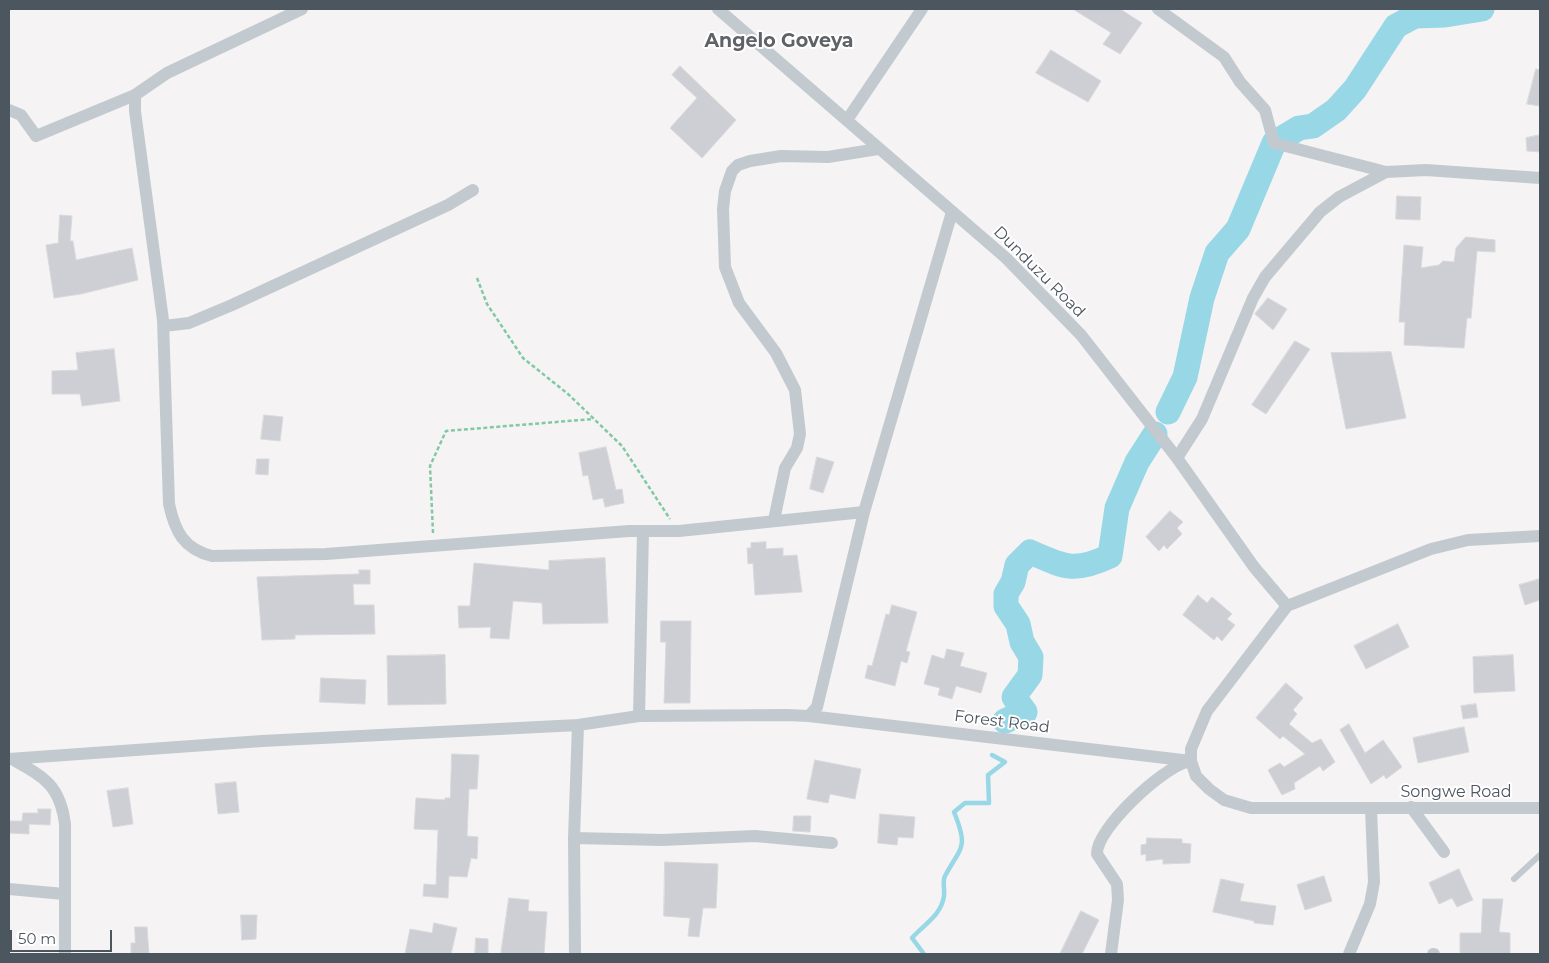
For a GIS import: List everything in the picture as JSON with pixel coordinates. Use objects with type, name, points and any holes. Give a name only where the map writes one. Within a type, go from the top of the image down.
[{"type":"street","points":[[9,110],[21,115],[36,136],[135,95],[167,73],[302,9]]},
{"type":"street","name":"Dunduzu Road","points":[[718,9],[1006,258],[1081,335],[1177,458],[1254,567],[1287,606]]},
{"type":"street","points":[[847,120],[922,9]]},
{"type":"street","points":[[1158,9],[1224,57],[1240,82],[1265,110],[1274,143],[1386,172],[1426,170],[1540,178]]},
{"type":"street","points":[[135,95],[135,111],[164,326],[169,504],[172,519],[183,539],[196,552],[212,556],[316,554],[433,547],[643,531],[679,531],[864,512]]},
{"type":"street","points":[[774,520],[785,468],[797,448],[800,434],[795,390],[776,353],[739,303],[725,267],[723,209],[725,191],[732,171],[738,165],[750,161],[781,156],[828,157],[878,149]]},
{"type":"street","points":[[1177,458],[1202,419],[1253,298],[1265,278],[1320,212],[1338,197],[1386,172]]},
{"type":"street","points":[[164,326],[189,323],[266,291],[448,205],[473,190]]},
{"type":"street","points":[[809,716],[817,707],[864,512],[952,212]]},
{"type":"street","points":[[639,716],[643,531]]},
{"type":"street","points":[[1111,954],[1118,900],[1116,884],[1097,854],[1098,843],[1137,796],[1159,776],[1178,764],[1191,761],[1195,736],[1207,711],[1287,606],[1431,549],[1468,540],[1540,536]]},
{"type":"street","name":"Forest Road","points":[[10,759],[262,741],[578,725],[639,716],[809,716],[1191,761]]},
{"type":"street","points":[[575,954],[574,838],[578,725]]},
{"type":"street","points":[[10,759],[40,774],[53,786],[63,806],[65,824],[64,894],[66,954]]},
{"type":"street","name":"Songwe Road","points":[[1191,761],[1196,776],[1209,789],[1224,800],[1251,808],[1540,808]]},
{"type":"street","points":[[1411,807],[1444,852]]},
{"type":"street","points":[[1349,954],[1370,904],[1374,882],[1371,809]]},
{"type":"street","points":[[574,838],[662,840],[755,836],[832,843]]},
{"type":"street","points":[[9,889],[64,894]]},
{"type":"lane","points":[[1514,879],[1540,855]]},
{"type":"path","points":[[477,278],[487,304],[523,358],[555,383],[622,446],[679,531]]},
{"type":"path","points":[[433,547],[430,466],[446,431],[593,419]]},
{"type":"building","points":[[1073,9],[1120,9],[1142,23],[1120,54],[1103,44],[1111,33]]},
{"type":"building","points":[[1051,50],[1101,81],[1088,102],[1036,73]]},
{"type":"building","points":[[680,66],[736,120],[702,158],[670,128],[697,98],[672,75]]},
{"type":"building","points":[[1536,69],[1540,70],[1540,106],[1527,104]]},
{"type":"building","points":[[1540,135],[1540,152],[1527,151],[1526,138]]},
{"type":"building","points":[[1397,196],[1421,197],[1420,220],[1396,219]]},
{"type":"building","points":[[60,215],[72,216],[70,241],[73,241],[76,260],[132,248],[138,280],[81,294],[54,298],[46,245],[58,243]]},
{"type":"building","points":[[1466,237],[1495,240],[1495,252],[1477,251],[1471,318],[1467,318],[1464,348],[1404,345],[1405,322],[1399,322],[1404,245],[1423,247],[1421,268],[1439,265],[1443,261],[1454,262],[1456,248]]},
{"type":"building","points":[[1268,298],[1287,309],[1273,330],[1255,314]]},
{"type":"building","points":[[1295,341],[1310,349],[1266,414],[1252,405]]},
{"type":"building","points":[[114,349],[120,401],[82,406],[80,394],[52,394],[52,371],[78,370],[76,353]]},
{"type":"building","points":[[1391,352],[1406,418],[1346,429],[1331,353]]},
{"type":"building","points":[[264,415],[283,417],[280,441],[261,439]]},
{"type":"building","points":[[606,447],[616,490],[622,489],[624,503],[605,507],[603,498],[593,500],[588,475],[583,476],[579,453]]},
{"type":"building","points":[[817,457],[834,462],[823,493],[810,489]]},
{"type":"building","points":[[257,459],[269,459],[268,475],[256,474]]},
{"type":"building","points":[[1170,511],[1183,522],[1177,528],[1182,534],[1167,549],[1164,545],[1159,551],[1146,537]]},
{"type":"building","points":[[766,542],[766,549],[783,548],[783,556],[797,555],[802,592],[755,595],[753,563],[748,564],[747,548],[751,548],[751,543]]},
{"type":"building","points":[[605,558],[608,623],[543,624],[542,603],[513,601],[509,639],[490,638],[491,627],[459,628],[458,606],[470,606],[474,563],[549,570],[549,561]]},
{"type":"building","points":[[359,570],[370,570],[370,584],[353,584],[354,605],[374,605],[375,634],[295,635],[295,639],[262,640],[257,577],[359,574]]},
{"type":"building","points":[[1540,579],[1540,600],[1525,605],[1519,585]]},
{"type":"building","points":[[1198,595],[1207,603],[1212,597],[1232,614],[1227,619],[1235,625],[1222,641],[1217,636],[1214,640],[1183,615]]},
{"type":"building","points":[[892,605],[917,612],[906,651],[910,652],[907,663],[901,661],[895,686],[865,678],[868,665],[872,666],[886,614],[889,615]]},
{"type":"building","points":[[661,621],[691,621],[690,703],[664,703],[666,642],[661,642]]},
{"type":"building","points":[[1398,624],[1409,647],[1366,669],[1354,646]]},
{"type":"building","points":[[947,649],[964,653],[960,666],[987,673],[981,693],[956,686],[952,699],[938,695],[940,688],[924,684],[932,655],[944,659]]},
{"type":"building","points":[[445,655],[446,704],[388,705],[387,656]]},
{"type":"building","points":[[1513,655],[1515,691],[1474,693],[1473,657]]},
{"type":"building","points":[[321,678],[366,680],[365,704],[320,702]]},
{"type":"building","points":[[1286,683],[1303,698],[1293,710],[1297,714],[1289,724],[1312,743],[1321,739],[1335,762],[1323,771],[1320,766],[1294,783],[1295,789],[1282,795],[1268,770],[1280,763],[1284,767],[1305,754],[1283,736],[1280,739],[1256,718]]},
{"type":"building","points":[[1476,704],[1478,717],[1463,719],[1461,706]]},
{"type":"building","points":[[1349,724],[1365,753],[1383,740],[1402,767],[1386,779],[1384,775],[1371,784],[1340,730]]},
{"type":"building","points":[[1464,727],[1469,752],[1418,763],[1413,738]]},
{"type":"building","points":[[452,754],[479,755],[477,789],[469,789],[467,836],[478,837],[477,859],[471,858],[467,877],[449,876],[448,898],[423,896],[424,884],[436,885],[438,830],[414,829],[416,798],[445,800],[445,798],[450,798]]},
{"type":"building","points":[[815,760],[861,769],[855,799],[830,794],[828,803],[807,799]]},
{"type":"building","points":[[236,782],[239,812],[218,814],[215,784]]},
{"type":"building","points":[[128,788],[133,824],[113,827],[107,791]]},
{"type":"building","points":[[38,809],[51,809],[50,825],[29,824],[29,834],[9,833],[9,821],[22,821],[23,813],[38,813]]},
{"type":"building","points":[[880,814],[915,817],[913,838],[898,837],[897,845],[878,843]]},
{"type":"building","points":[[794,816],[811,816],[810,832],[793,831]]},
{"type":"building","points":[[1147,838],[1182,839],[1182,843],[1191,844],[1190,863],[1163,864],[1163,859],[1146,861],[1146,854],[1141,855],[1141,845],[1146,844]]},
{"type":"building","points":[[665,862],[718,864],[716,908],[703,908],[699,937],[688,936],[690,918],[664,916]]},
{"type":"building","points":[[1459,869],[1473,900],[1457,907],[1452,898],[1439,904],[1429,883]]},
{"type":"building","points":[[1324,876],[1332,901],[1305,910],[1297,885]]},
{"type":"building","points":[[1221,879],[1244,884],[1240,901],[1276,906],[1273,925],[1254,923],[1254,921],[1213,912]]},
{"type":"building","points":[[509,898],[529,900],[528,911],[547,912],[544,954],[501,954]]},
{"type":"building","points":[[1483,899],[1503,899],[1499,932],[1510,933],[1510,954],[1460,954],[1460,933],[1481,933]]},
{"type":"building","points":[[1081,911],[1099,920],[1082,954],[1060,954]]},
{"type":"building","points":[[241,915],[257,915],[256,939],[242,940]]},
{"type":"building","points":[[434,923],[457,928],[451,954],[405,954],[410,929],[432,933]]},
{"type":"building","points":[[135,927],[147,927],[149,954],[131,954],[131,943],[135,943]]},
{"type":"building","points":[[476,938],[488,939],[488,954],[475,954]]},
{"type":"waterway","points":[[1168,412],[1185,377],[1202,298],[1217,253],[1238,229],[1274,143],[1299,128],[1313,126],[1336,110],[1355,89],[1396,26],[1415,16],[1445,15],[1482,9]]},
{"type":"waterway","points":[[1005,721],[1025,712],[1014,697],[1030,675],[1031,657],[1022,642],[1018,624],[1006,606],[1006,594],[1013,582],[1017,565],[1030,552],[1070,566],[1087,565],[1110,556],[1117,508],[1137,462],[1155,434]]},
{"type":"waterway","points":[[924,954],[912,938],[939,909],[944,896],[944,878],[961,847],[961,833],[954,812],[965,803],[989,803],[988,775],[1005,762],[992,755]]},
{"type":"district","name":"Angelo Goveya","points":[[779,41]]}]
